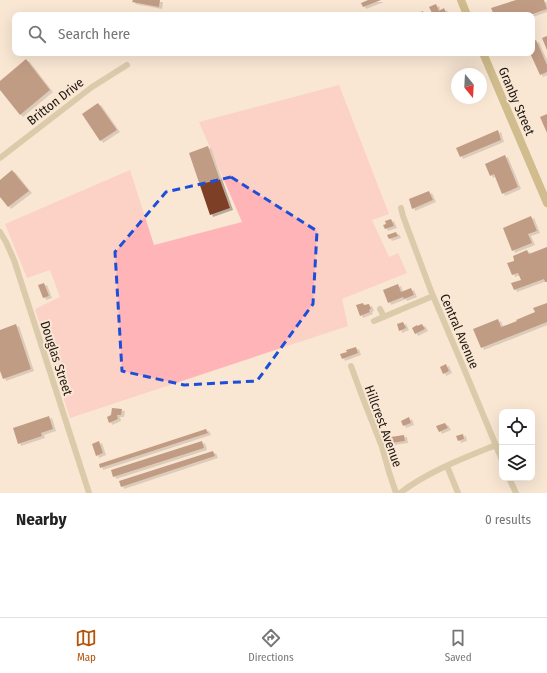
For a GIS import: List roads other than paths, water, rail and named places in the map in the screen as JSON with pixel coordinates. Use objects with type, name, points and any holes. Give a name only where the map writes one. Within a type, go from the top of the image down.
[{"type":"main road","points":[[461,0],[466,12]]},
{"type":"main road","name":"Granby Street","points":[[484,56],[547,203]]},
{"type":"street","name":"Britton Drive","points":[[0,158],[92,87],[127,65]]},
{"type":"street","name":"Central Avenue","points":[[401,208],[433,296],[499,452]]},
{"type":"street","name":"Douglas Street","points":[[0,232],[14,260],[89,493]]},
{"type":"street","points":[[374,321],[433,296]]},
{"type":"street","points":[[380,309],[384,317]]},
{"type":"street","name":"Hillcrest Avenue","points":[[351,366],[382,447],[396,493]]},
{"type":"street","points":[[400,493],[418,481],[447,466],[496,445]]},
{"type":"street","points":[[447,466],[458,493]]},
{"type":"street","points":[[510,481],[516,493]]}]
